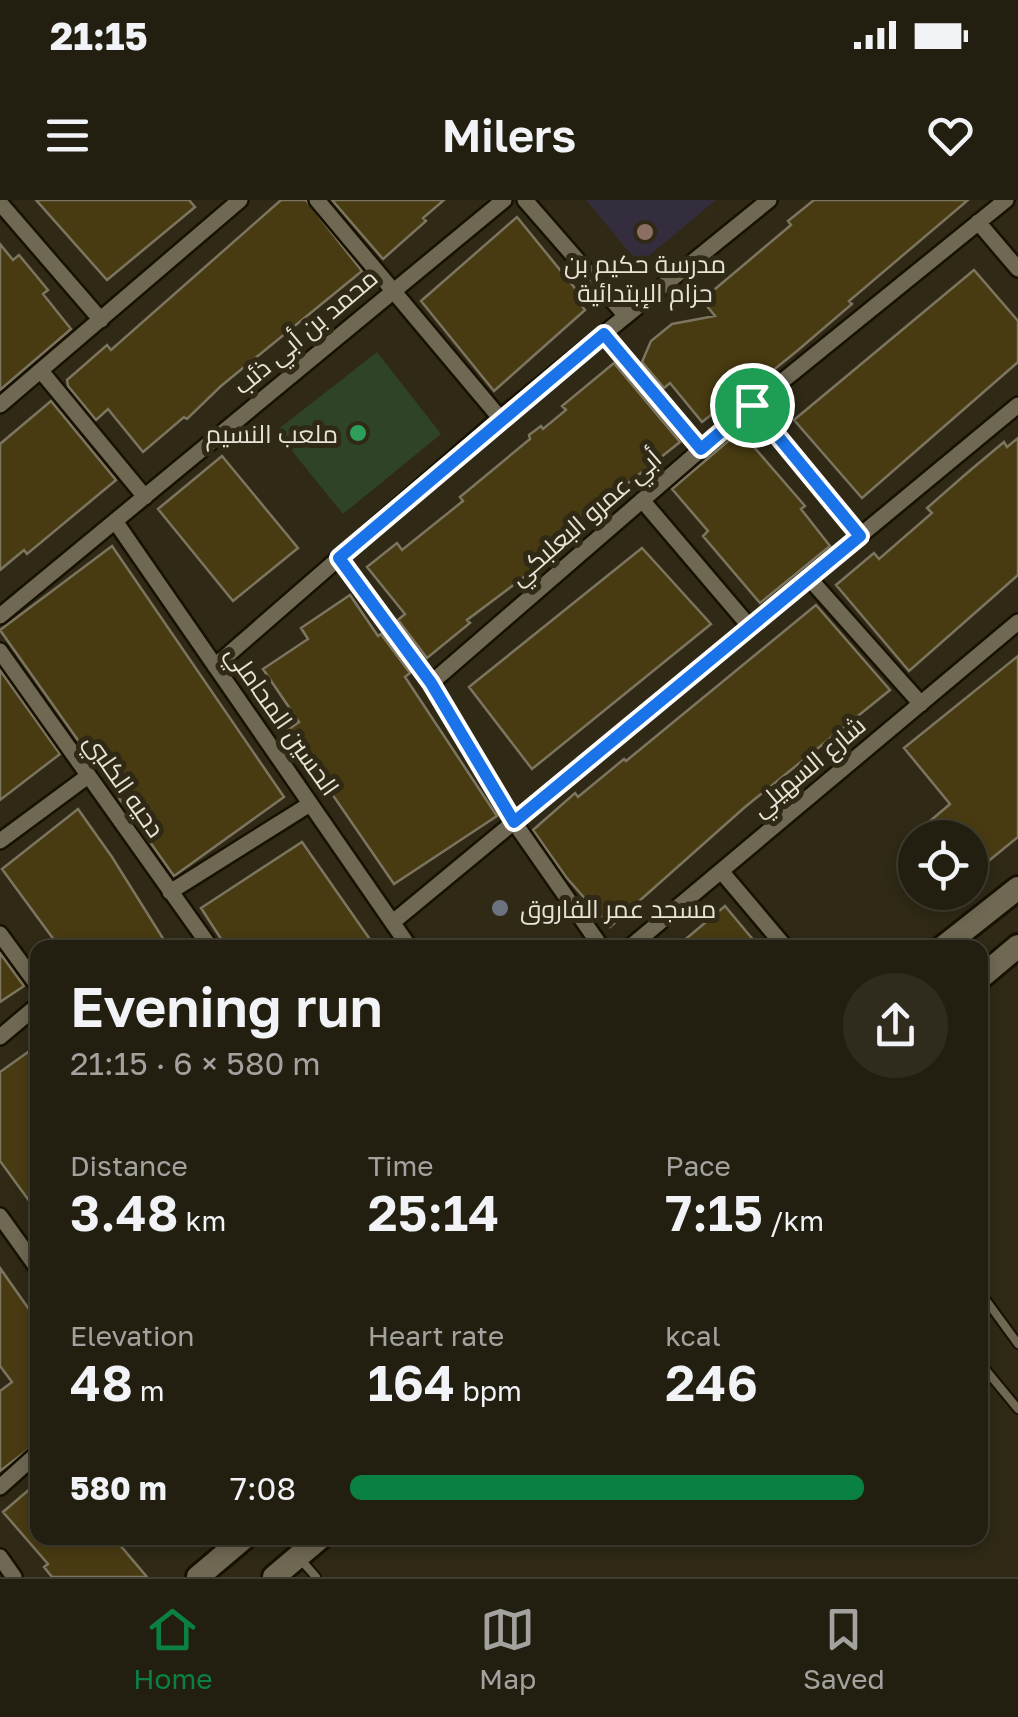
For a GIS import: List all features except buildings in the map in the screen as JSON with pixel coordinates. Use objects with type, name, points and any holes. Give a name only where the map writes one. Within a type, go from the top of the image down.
[{"type":"main road","points":[[952,940],[1018,888]]},
{"type":"main road","points":[[988,972],[1016,949]]},
{"type":"main road","points":[[198,1577],[236,1545]]},
{"type":"main road","points":[[274,1577],[311,1545]]},
{"type":"street","points":[[0,405],[240,200]]},
{"type":"street","points":[[317,200],[500,418]]},
{"type":"street","name":"محمد بن أبي ذئب","points":[[0,616],[504,200]]},
{"type":"street","points":[[525,200],[626,316]]},
{"type":"street","points":[[215,666],[500,418],[769,200]]},
{"type":"street","name":"أبي عمرو البعلبكي","points":[[431,683],[752,405],[1006,200]]},
{"type":"street","points":[[0,203],[101,320]]},
{"type":"street","points":[[978,222],[1018,268]]},
{"type":"street","points":[[604,334],[701,449]]},
{"type":"street","points":[[41,371],[145,496]]},
{"type":"street","points":[[752,405],[860,536]]},
{"type":"street","points":[[393,922],[1018,405]]},
{"type":"street","points":[[642,500],[750,627]]},
{"type":"street","name":"الحسين المحاملي","points":[[115,521],[405,940]]},
{"type":"street","points":[[339,558],[431,683],[514,822],[596,940]]},
{"type":"street","points":[[809,578],[921,704]]},
{"type":"street","name":"شارع السهيلي","points":[[639,940],[1018,622]]},
{"type":"street","name":"دحيه الكلبي","points":[[0,651],[204,940]]},
{"type":"street","points":[[0,841],[88,776]]},
{"type":"street","points":[[170,892],[310,804]]},
{"type":"street","points":[[721,871],[779,940]]},
{"type":"street","points":[[0,934],[30,975]]},
{"type":"street","points":[[0,1037],[30,1013]]},
{"type":"street","points":[[0,1216],[7,1240],[30,1262]]},
{"type":"street","points":[[0,1487],[30,1461]]},
{"type":"street","points":[[0,1557],[14,1577]]},
{"type":"lane","points":[[989,1304],[1018,1344]]},
{"type":"lane","points":[[988,1372],[1018,1409]]},
{"type":"lane","points":[[298,1556],[316,1577]]},
{"type":"shaded area","name":"مدرسة حكيم بن حزام الإبتدائية","points":[[586,200],[716,200],[639,264]]},
{"type":"green space","name":"ملعب النسيم","points":[[377,352],[441,434],[343,514],[276,431]]},
{"type":"place","name":"مدرسة حكيم بن حزام الإبتدائية","points":[[645,232]]},
{"type":"place","name":"ملعب النسيم","points":[[358,433]]},
{"type":"place","name":"مسجد عمر الفاروق","points":[[500,908]]},
{"type":"route","points":[[604,334],[701,449],[752,405],[860,536],[514,822],[431,683],[339,558],[604,334]]}]
